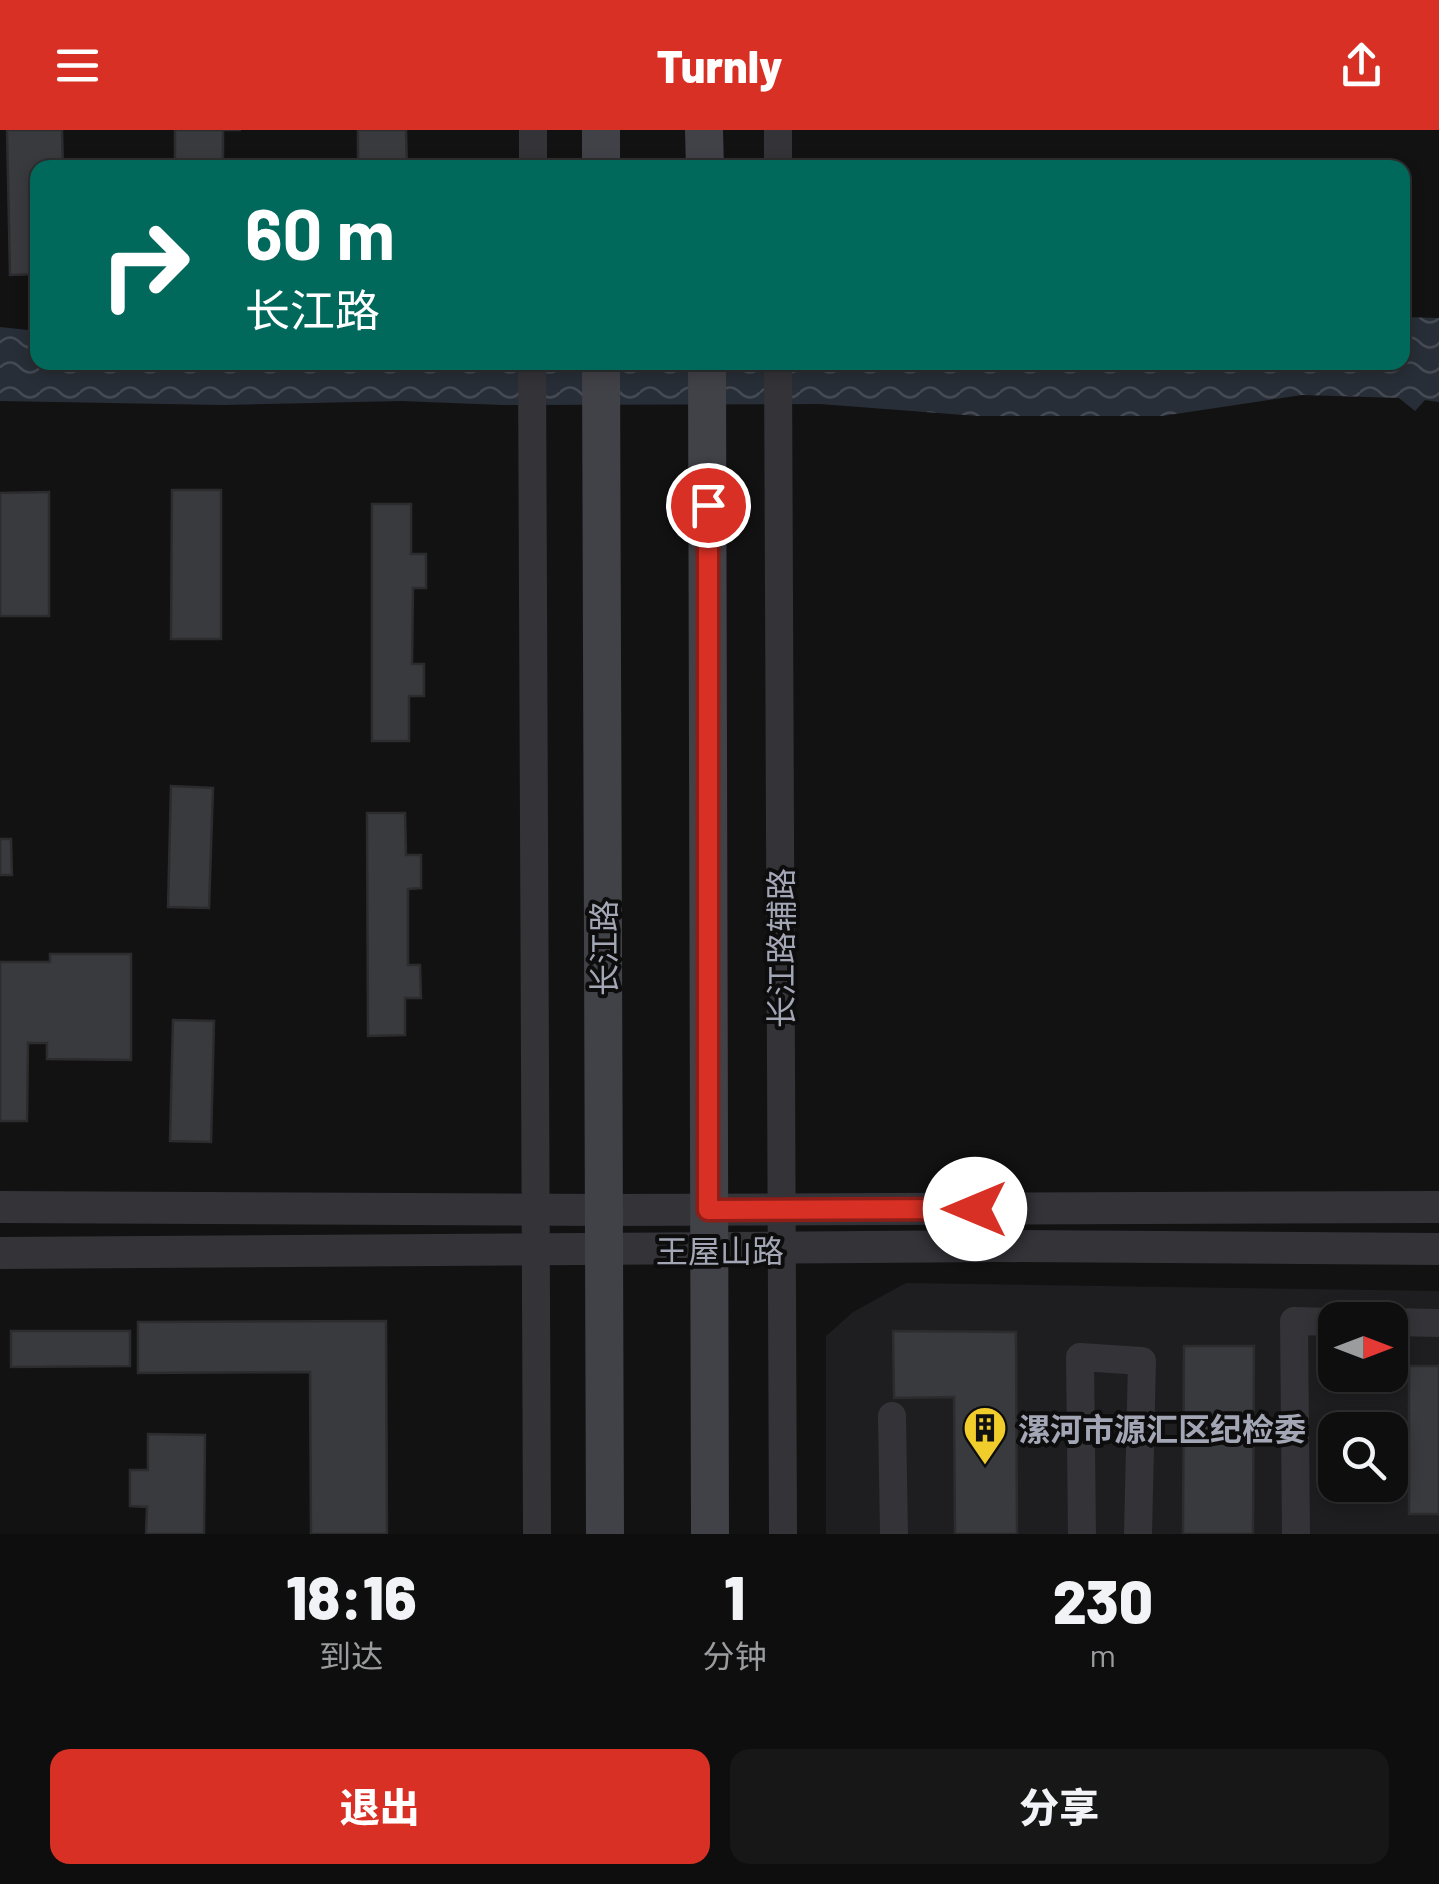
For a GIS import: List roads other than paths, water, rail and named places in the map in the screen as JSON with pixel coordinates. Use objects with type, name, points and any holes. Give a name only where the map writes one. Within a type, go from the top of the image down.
[{"type":"main road","points":[[601,130],[601,160]]},
{"type":"main road","points":[[704,130],[704,160]]},
{"type":"main road","name":"长江路","points":[[601,370],[605,1534]]},
{"type":"main road","points":[[707,370],[710,1534]]},
{"type":"street","points":[[533,130],[533,160]]},
{"type":"street","points":[[778,130],[778,160]]},
{"type":"street","points":[[532,370],[537,1534]]},
{"type":"street","name":"长江路辅路","points":[[778,370],[783,1534]]},
{"type":"street","name":"王屋山路","points":[[0,1206],[537,1210],[1439,1207]]},
{"type":"street","name":"王屋山路","points":[[0,1253],[998,1246],[1439,1249]]},
{"type":"street","points":[[1296,1534],[1294,1321],[1318,1322]]},
{"type":"street","points":[[1408,1322],[1439,1323]]},
{"type":"street","points":[[1082,1534],[1080,1356],[1142,1361],[1138,1534]]},
{"type":"street","points":[[892,1416],[894,1534]]},
{"type":"water","points":[[1410,317],[1439,318],[1439,402],[1425,400],[1415,411],[1399,398],[1302,395],[1162,416],[977,416],[820,404],[503,405],[401,401],[223,405],[0,401],[0,327],[30,330],[30,370],[1410,370]]},
{"type":"place","name":"漯河市源汇区纪检委","points":[[985,1466]]}]
